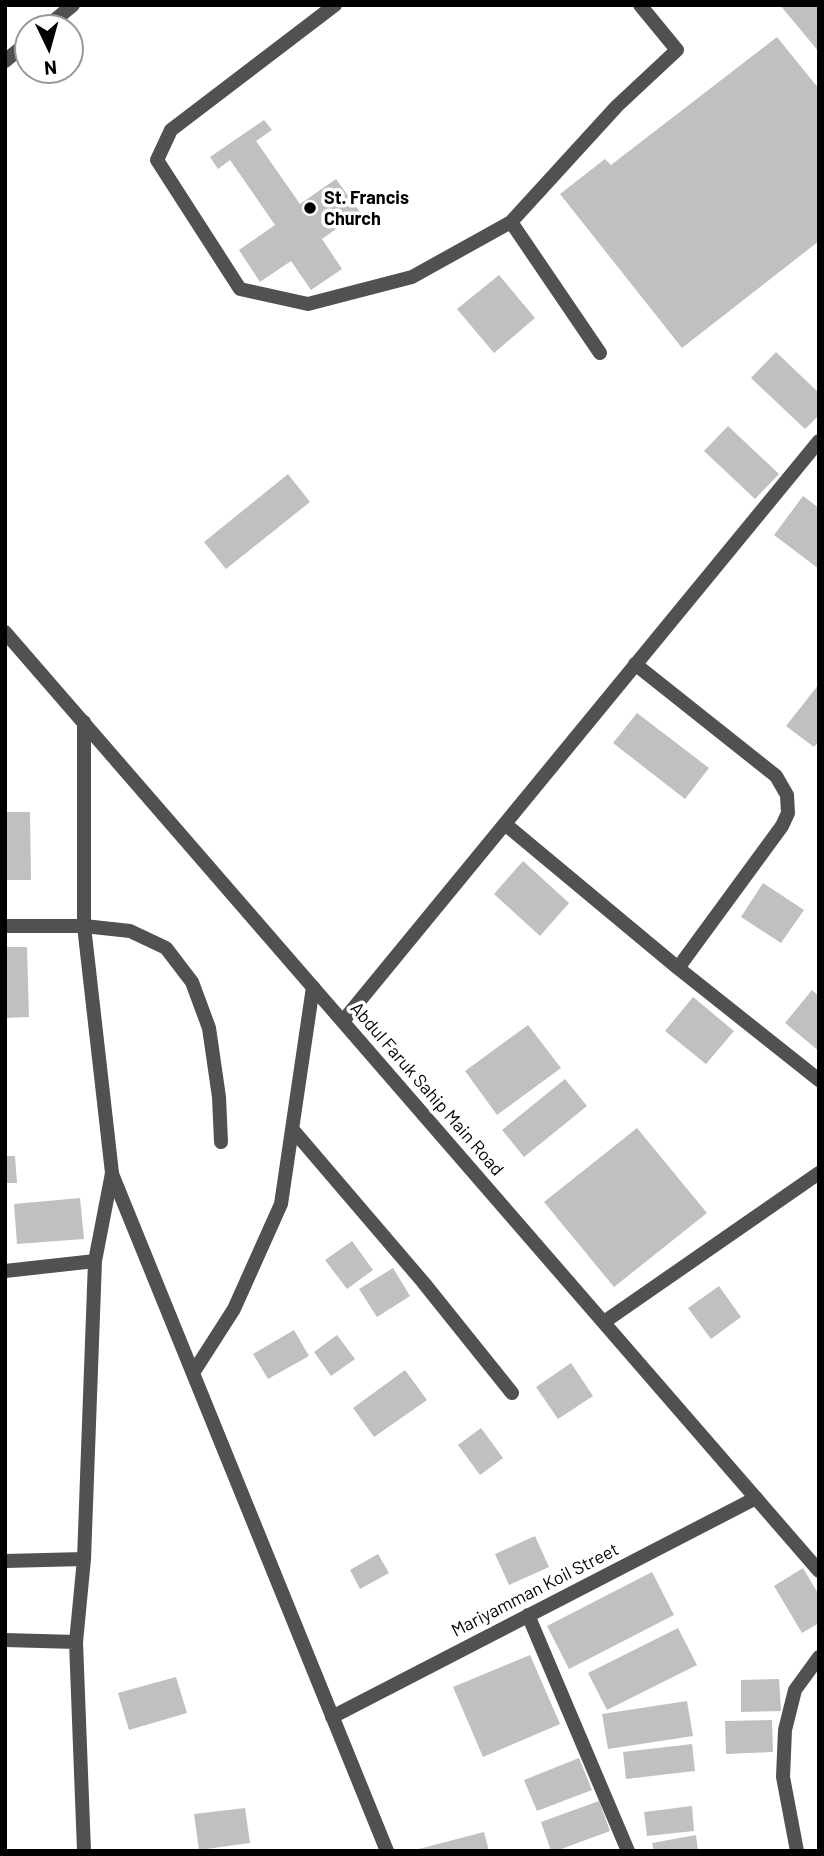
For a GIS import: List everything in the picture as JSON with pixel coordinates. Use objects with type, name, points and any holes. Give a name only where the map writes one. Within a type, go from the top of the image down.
[{"type":"street","points":[[335,5],[171,130],[157,160],[240,289],[308,304],[412,277],[511,222],[617,106],[677,50],[640,5]]},
{"type":"street","points":[[511,222],[600,353]]},
{"type":"street","points":[[343,1021],[819,441]]},
{"type":"street","name":"Abdul Faruk Sahip Main Road","points":[[5,632],[756,1498],[816,1562]]},
{"type":"street","points":[[635,664],[776,776],[787,795],[788,813],[782,826],[678,968]]},
{"type":"street","points":[[84,722],[84,926],[112,1173],[387,1851]]},
{"type":"street","points":[[505,824],[678,968],[819,1080]]},
{"type":"street","points":[[5,926],[84,926],[130,931],[166,948],[192,982],[209,1028],[219,1097],[221,1142]]},
{"type":"street","points":[[193,1373],[234,1309],[281,1204],[313,987]]},
{"type":"street","points":[[293,1130],[423,1282],[512,1393]]},
{"type":"street","points":[[84,1851],[76,1642],[84,1559],[95,1261],[112,1173]]},
{"type":"street","points":[[604,1322],[819,1173]]},
{"type":"street","points":[[5,1271],[95,1261]]},
{"type":"street","name":"Mariyamman Koil Street","points":[[332,1717],[756,1498]]},
{"type":"street","points":[[5,1561],[84,1559]]},
{"type":"street","points":[[528,1615],[628,1851]]},
{"type":"street","points":[[5,1640],[76,1642]]},
{"type":"street","points":[[797,1851],[783,1777],[785,1730],[794,1690],[819,1657]]},
{"type":"building","points":[[780,5],[819,5],[819,52]]},
{"type":"building","points":[[777,37],[819,89],[819,241],[682,348],[560,194],[605,159],[611,165]]},
{"type":"building","name":"St. Francis Church","points":[[264,120],[272,130],[256,141],[300,204],[336,179],[360,212],[322,239],[342,269],[311,290],[291,261],[260,282],[239,250],[275,225],[230,160],[218,169],[210,157]]},
{"type":"building","points":[[499,275],[535,318],[494,353],[457,309]]},
{"type":"building","points":[[776,352],[819,393],[819,415],[805,429],[751,378]]},
{"type":"building","points":[[728,426],[779,474],[755,499],[704,451]]},
{"type":"building","points":[[288,474],[310,502],[226,569],[204,542]]},
{"type":"building","points":[[803,496],[819,508],[819,569],[774,535]]},
{"type":"building","points":[[819,684],[819,741],[814,747],[786,726]]},
{"type":"building","points":[[637,713],[709,768],[685,799],[613,743]]},
{"type":"building","points":[[5,812],[30,812],[31,880],[5,880]]},
{"type":"building","points":[[523,861],[569,903],[540,936],[494,894]]},
{"type":"building","points":[[763,883],[804,910],[781,943],[741,917]]},
{"type":"building","points":[[5,947],[27,947],[29,1017],[5,1018]]},
{"type":"building","points":[[812,990],[819,996],[819,1051],[785,1023]]},
{"type":"building","points":[[693,997],[734,1031],[706,1064],[665,1031]]},
{"type":"building","points":[[528,1025],[561,1068],[497,1115],[465,1071]]},
{"type":"building","points":[[565,1079],[587,1106],[524,1157],[502,1130]]},
{"type":"building","points":[[637,1128],[707,1213],[614,1287],[544,1202]]},
{"type":"building","points":[[5,1156],[15,1156],[17,1183],[5,1183]]},
{"type":"building","points":[[80,1198],[84,1239],[17,1244],[14,1204]]},
{"type":"building","points":[[352,1241],[373,1270],[347,1289],[325,1260]]},
{"type":"building","points":[[393,1268],[410,1296],[377,1317],[359,1289]]},
{"type":"building","points":[[719,1286],[741,1317],[711,1339],[688,1308]]},
{"type":"building","points":[[294,1330],[309,1356],[268,1379],[253,1354]]},
{"type":"building","points":[[337,1335],[355,1359],[331,1376],[314,1352]]},
{"type":"building","points":[[571,1363],[593,1396],[558,1419],[536,1387]]},
{"type":"building","points":[[405,1370],[427,1400],[374,1437],[353,1408]]},
{"type":"building","points":[[481,1428],[503,1458],[480,1475],[458,1445]]},
{"type":"building","points":[[535,1536],[549,1567],[509,1585],[495,1554]]},
{"type":"building","points":[[378,1554],[389,1573],[360,1589],[350,1570]]},
{"type":"building","points":[[803,1568],[819,1595],[819,1623],[802,1633],[774,1586]]},
{"type":"building","points":[[652,1572],[674,1615],[569,1669],[547,1626]]},
{"type":"building","points":[[678,1628],[697,1665],[607,1710],[588,1673]]},
{"type":"building","points":[[530,1655],[560,1724],[483,1757],[453,1687]]},
{"type":"building","points":[[176,1677],[187,1713],[129,1730],[118,1693]]},
{"type":"building","points":[[779,1679],[781,1711],[741,1712],[741,1680]]},
{"type":"building","points":[[687,1701],[693,1736],[608,1749],[602,1714]]},
{"type":"building","points":[[772,1720],[773,1752],[726,1754],[725,1721]]},
{"type":"building","points":[[692,1744],[695,1771],[626,1779],[623,1752]]},
{"type":"building","points":[[579,1758],[592,1790],[537,1811],[524,1780]]},
{"type":"building","points":[[599,1801],[610,1831],[551,1851],[541,1822]]},
{"type":"building","points":[[692,1806],[694,1831],[647,1836],[644,1812]]},
{"type":"building","points":[[245,1808],[250,1843],[199,1850],[194,1814]]},
{"type":"building","points":[[484,1832],[489,1851],[415,1851],[415,1850]]},
{"type":"building","points":[[696,1835],[698,1851],[654,1851],[652,1843]]},
{"type":"place","name":"St. Francis Church","points":[[310,208]]}]
